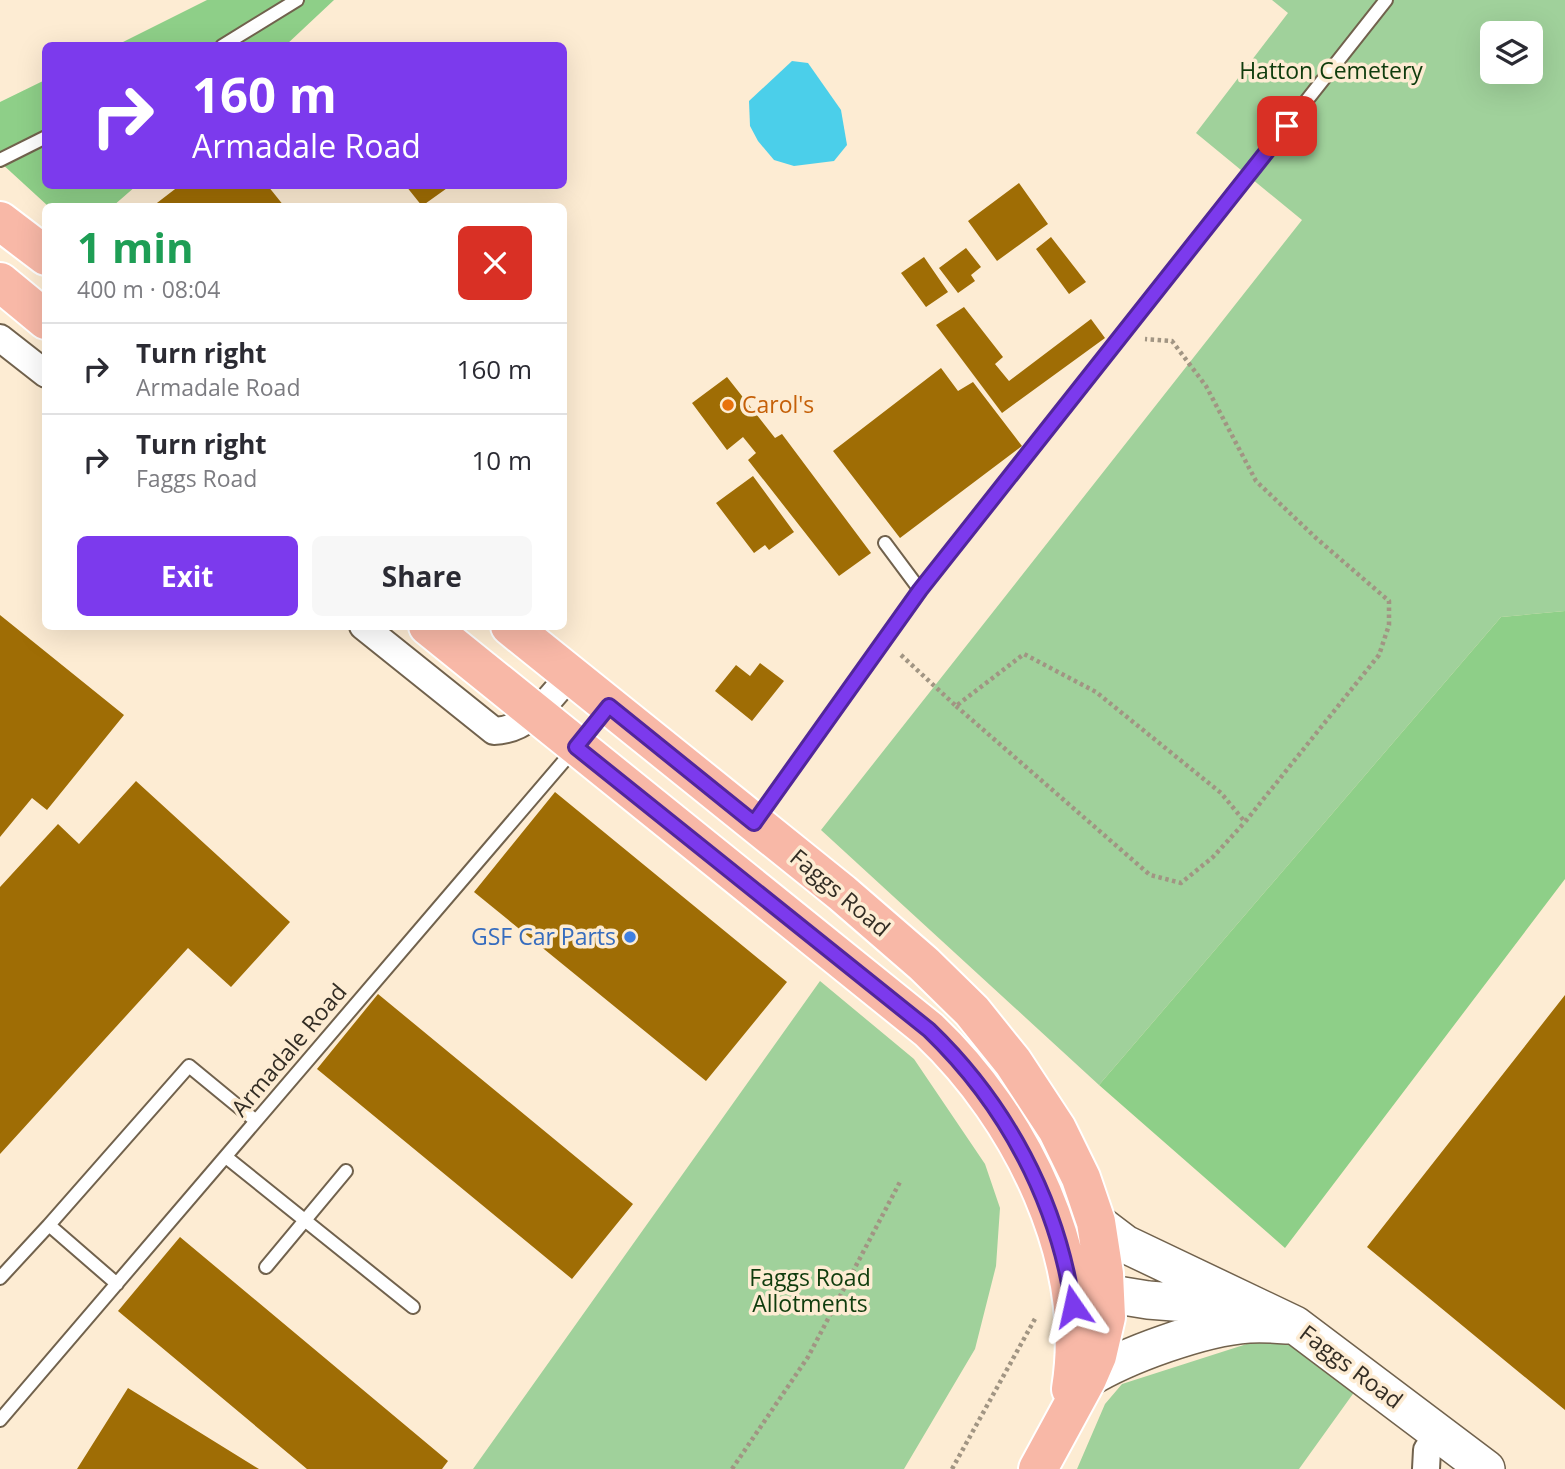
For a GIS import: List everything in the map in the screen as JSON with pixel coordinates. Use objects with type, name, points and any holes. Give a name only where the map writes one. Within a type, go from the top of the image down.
[{"type":"main road","points":[[0,220],[42,253]]},
{"type":"main road","points":[[0,282],[42,317]]},
{"type":"main road","points":[[433,630],[929,1030],[958,1057],[988,1095],[1019,1144],[1039,1184],[1060,1246],[1072,1296],[1074,1351],[1067,1415]]},
{"type":"main road","name":"Faggs Road","points":[[515,630],[883,928],[972,1011],[1013,1062],[1057,1129],[1081,1178],[1096,1223],[1072,1296]]},
{"type":"main road","points":[[1038,1469],[1087,1379],[1103,1334],[1072,1296]]},
{"type":"street","points":[[0,338],[42,371]]},
{"type":"street","points":[[368,630],[495,731],[509,731],[537,714],[570,675]]},
{"type":"street","name":"Faggs Road","points":[[1096,1223],[1125,1244],[1295,1325],[1486,1469]]},
{"type":"street","points":[[1072,1296],[1260,1308]]},
{"type":"street","points":[[1087,1379],[1136,1356],[1219,1329],[1248,1324],[1295,1325]]},
{"type":"street","points":[[1426,1469],[1427,1450],[1439,1433]]},
{"type":"lane","points":[[229,42],[297,0]]},
{"type":"lane","points":[[754,823],[920,590],[1386,0]]},
{"type":"lane","points":[[0,160],[42,139]]},
{"type":"lane","points":[[885,542],[920,590]]},
{"type":"lane","name":"Armadale Road","points":[[0,1420],[609,706]]},
{"type":"lane","points":[[0,1278],[188,1066],[256,1121]]},
{"type":"lane","points":[[226,1157],[413,1307]]},
{"type":"lane","points":[[266,1267],[346,1171]]},
{"type":"lane","points":[[49,1225],[117,1284]]},
{"type":"path","points":[[885,640],[956,706],[1150,875],[1181,883],[1213,857],[1245,822],[1379,655],[1389,625],[1389,601],[1316,538],[1256,481],[1206,386],[1172,341],[1122,337]]},
{"type":"path","points":[[956,706],[1024,654],[1096,692],[1221,793],[1245,822]]},
{"type":"path","points":[[732,1469],[808,1357],[901,1180]]},
{"type":"path","points":[[952,1469],[1006,1376],[1072,1296]]},
{"type":"green space","points":[[207,0],[334,0],[289,42],[123,42]]},
{"type":"green space","name":"Hatton Cemetery","points":[[1272,0],[1565,0],[1565,611],[1501,617],[1099,1085],[821,830],[1302,220],[1196,133],[1288,13]]},
{"type":"green space","points":[[42,81],[42,189],[133,189],[116,203],[45,203],[0,162],[0,102]]},
{"type":"green space","points":[[1565,611],[1565,879],[1285,1248],[1099,1085],[1501,617]]},
{"type":"green space","name":"Faggs Road Allotments","points":[[820,981],[914,1059],[985,1164],[1000,1208],[996,1266],[975,1349],[904,1469],[473,1469]]},
{"type":"green space","points":[[1253,1342],[1297,1345],[1355,1391],[1299,1469],[1077,1469],[1105,1404],[1122,1384]]},
{"type":"water","points":[[792,61],[808,63],[841,110],[847,145],[834,161],[794,166],[774,160],[758,141],[750,126],[749,101]]},
{"type":"building","points":[[1019,183],[1048,224],[997,261],[968,221]]},
{"type":"building","points":[[175,189],[270,189],[282,203],[157,203]]},
{"type":"building","points":[[408,189],[446,189],[426,203],[420,203]]},
{"type":"building","points":[[1051,237],[1086,282],[1069,294],[1036,249]]},
{"type":"building","points":[[966,248],[981,267],[971,275],[975,281],[958,293],[939,268]]},
{"type":"building","points":[[924,257],[948,292],[926,307],[901,273]]},
{"type":"building","points":[[964,307],[1003,357],[995,364],[1009,381],[1091,319],[1105,338],[1002,413],[936,325]]},
{"type":"building","points":[[941,368],[958,391],[973,382],[1022,446],[900,538],[833,451]]},
{"type":"building","points":[[727,377],[775,438],[782,434],[871,553],[839,576],[748,460],[756,453],[743,437],[727,450],[692,403]]},
{"type":"building","points":[[753,476],[794,532],[769,550],[765,545],[754,553],[716,503]]},
{"type":"building","points":[[0,615],[124,715],[47,810],[32,798],[0,837]]},
{"type":"building","points":[[760,663],[784,681],[752,721],[715,691],[736,665],[750,676]]},
{"type":"building","points":[[136,781],[290,922],[231,987],[188,948],[0,1154],[0,887],[58,824],[79,844]]},
{"type":"building","name":"GSF Car Parts","points":[[555,792],[787,982],[706,1081],[474,892]]},
{"type":"building","points":[[378,994],[633,1204],[572,1279],[317,1069]]},
{"type":"building","points":[[1565,995],[1565,1410],[1367,1247]]},
{"type":"building","points":[[180,1237],[448,1461],[442,1469],[307,1469],[118,1311]]},
{"type":"building","points":[[128,1388],[259,1469],[77,1469]]},
{"type":"place","name":"Carol's","points":[[728,405]]},
{"type":"place","name":"GSF Car Parts","points":[[630,937]]},
{"type":"route","points":[[1073,1306],[1060,1246],[1039,1184],[1019,1144],[988,1095],[958,1057],[929,1030],[576,747],[609,706],[754,823],[920,590],[1287,126]]}]
